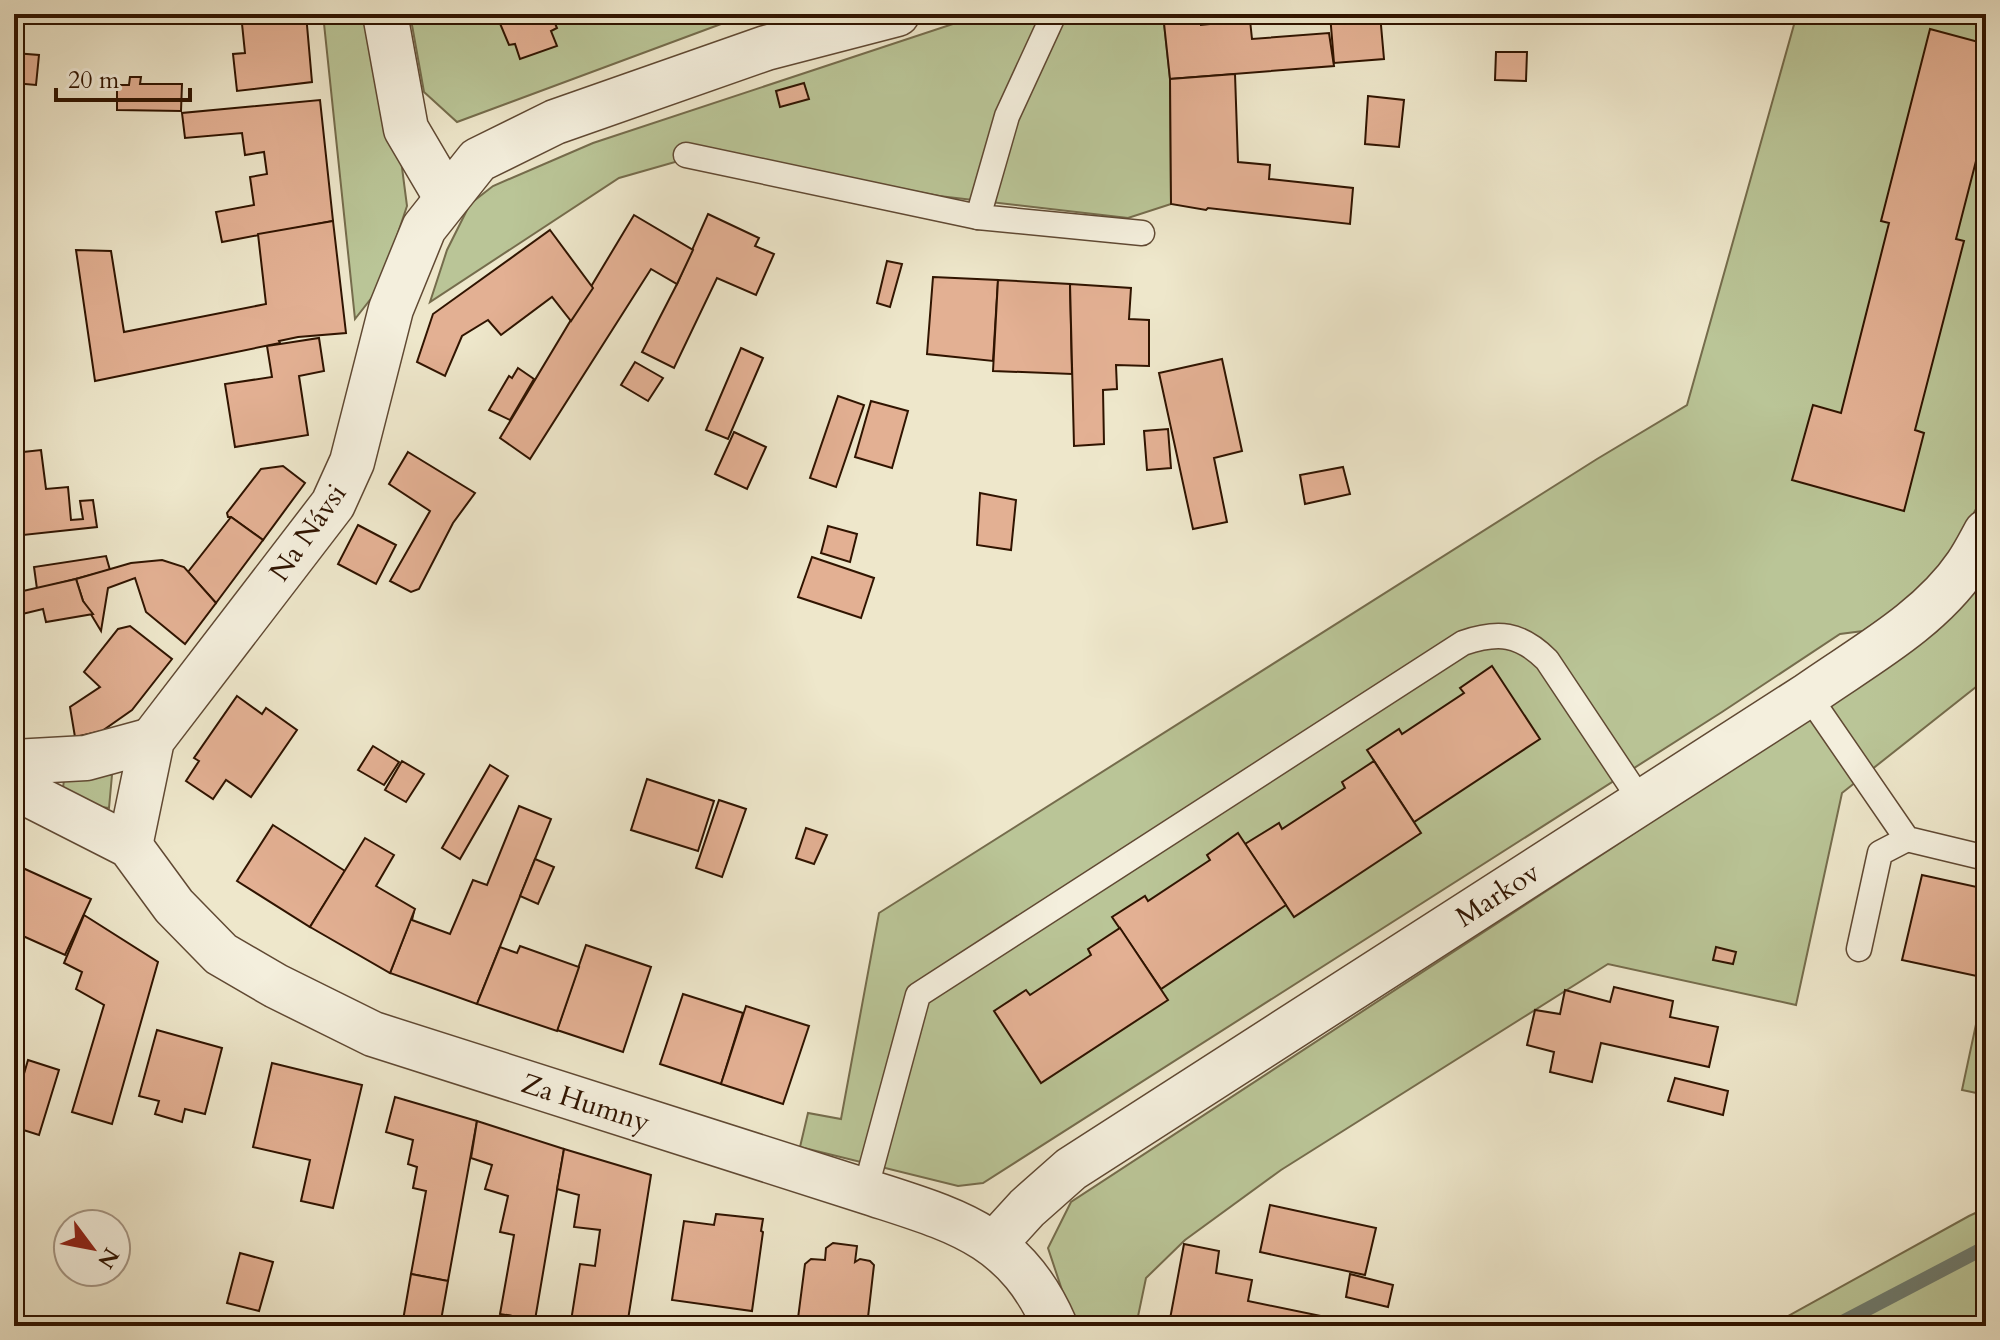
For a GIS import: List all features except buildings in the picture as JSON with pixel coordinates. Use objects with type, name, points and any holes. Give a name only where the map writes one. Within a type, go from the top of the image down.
[{"type":"street","points":[[385,14],[406,129],[446,197]]},
{"type":"street","name":"Na Návsi","points":[[130,846],[152,740],[333,504],[352,462],[391,309],[424,228],[478,160],[555,122],[766,48],[897,14]]},
{"type":"street","name":"Markov","points":[[995,1243],[1027,1208],[1071,1169],[1808,695],[1905,627],[1931,606],[1966,567],[1986,532]]},
{"type":"street","points":[[14,762],[86,758],[152,740]]},
{"type":"street","points":[[14,787],[130,846]]},
{"type":"street","name":"Za Humny","points":[[130,846],[174,906],[221,954],[276,986],[373,1034],[865,1191],[973,1230],[995,1243],[1017,1266],[1055,1326]]},
{"type":"lane","points":[[978,217],[1007,116],[1054,14]]},
{"type":"lane","points":[[686,155],[978,217],[1142,233]]},
{"type":"lane","points":[[865,1191],[918,995],[1463,643],[1498,634],[1531,644],[1547,660],[1641,801]]},
{"type":"lane","points":[[1808,695],[1907,839]]},
{"type":"lane","points":[[1859,949],[1880,853],[1907,839],[1986,858]]},
{"type":"green space","points":[[323,14],[382,14],[407,206],[380,287],[355,319]]},
{"type":"green space","points":[[410,14],[748,14],[457,122],[424,92]]},
{"type":"green space","points":[[983,14],[1163,14],[1170,79],[1171,204],[1128,218],[939,196],[710,152],[619,178],[430,302],[447,250],[470,204],[493,186],[593,143]]},
{"type":"green space","points":[[1797,14],[1986,14],[1986,483],[1956,545],[1928,580],[1905,602],[1863,631],[1840,634],[983,1183],[958,1186],[800,1147],[808,1113],[841,1119],[879,913],[1687,405]]},
{"type":"green space","points":[[1986,568],[1986,679],[1842,793],[1796,1005],[1608,964],[1281,1170],[1185,1240],[1146,1278],[1136,1326],[1074,1326],[1048,1248],[1071,1202],[1937,631]]},
{"type":"green space","points":[[78,772],[112,775],[109,808],[75,804],[62,796],[64,780]]},
{"type":"green space","points":[[1978,1015],[1986,1016],[1986,1095],[1962,1090]]},
{"type":"green space","points":[[1986,1208],[1986,1326],[1770,1326],[1969,1216]]},
{"type":"waterway","points":[[1835,1326],[1986,1247]]}]
